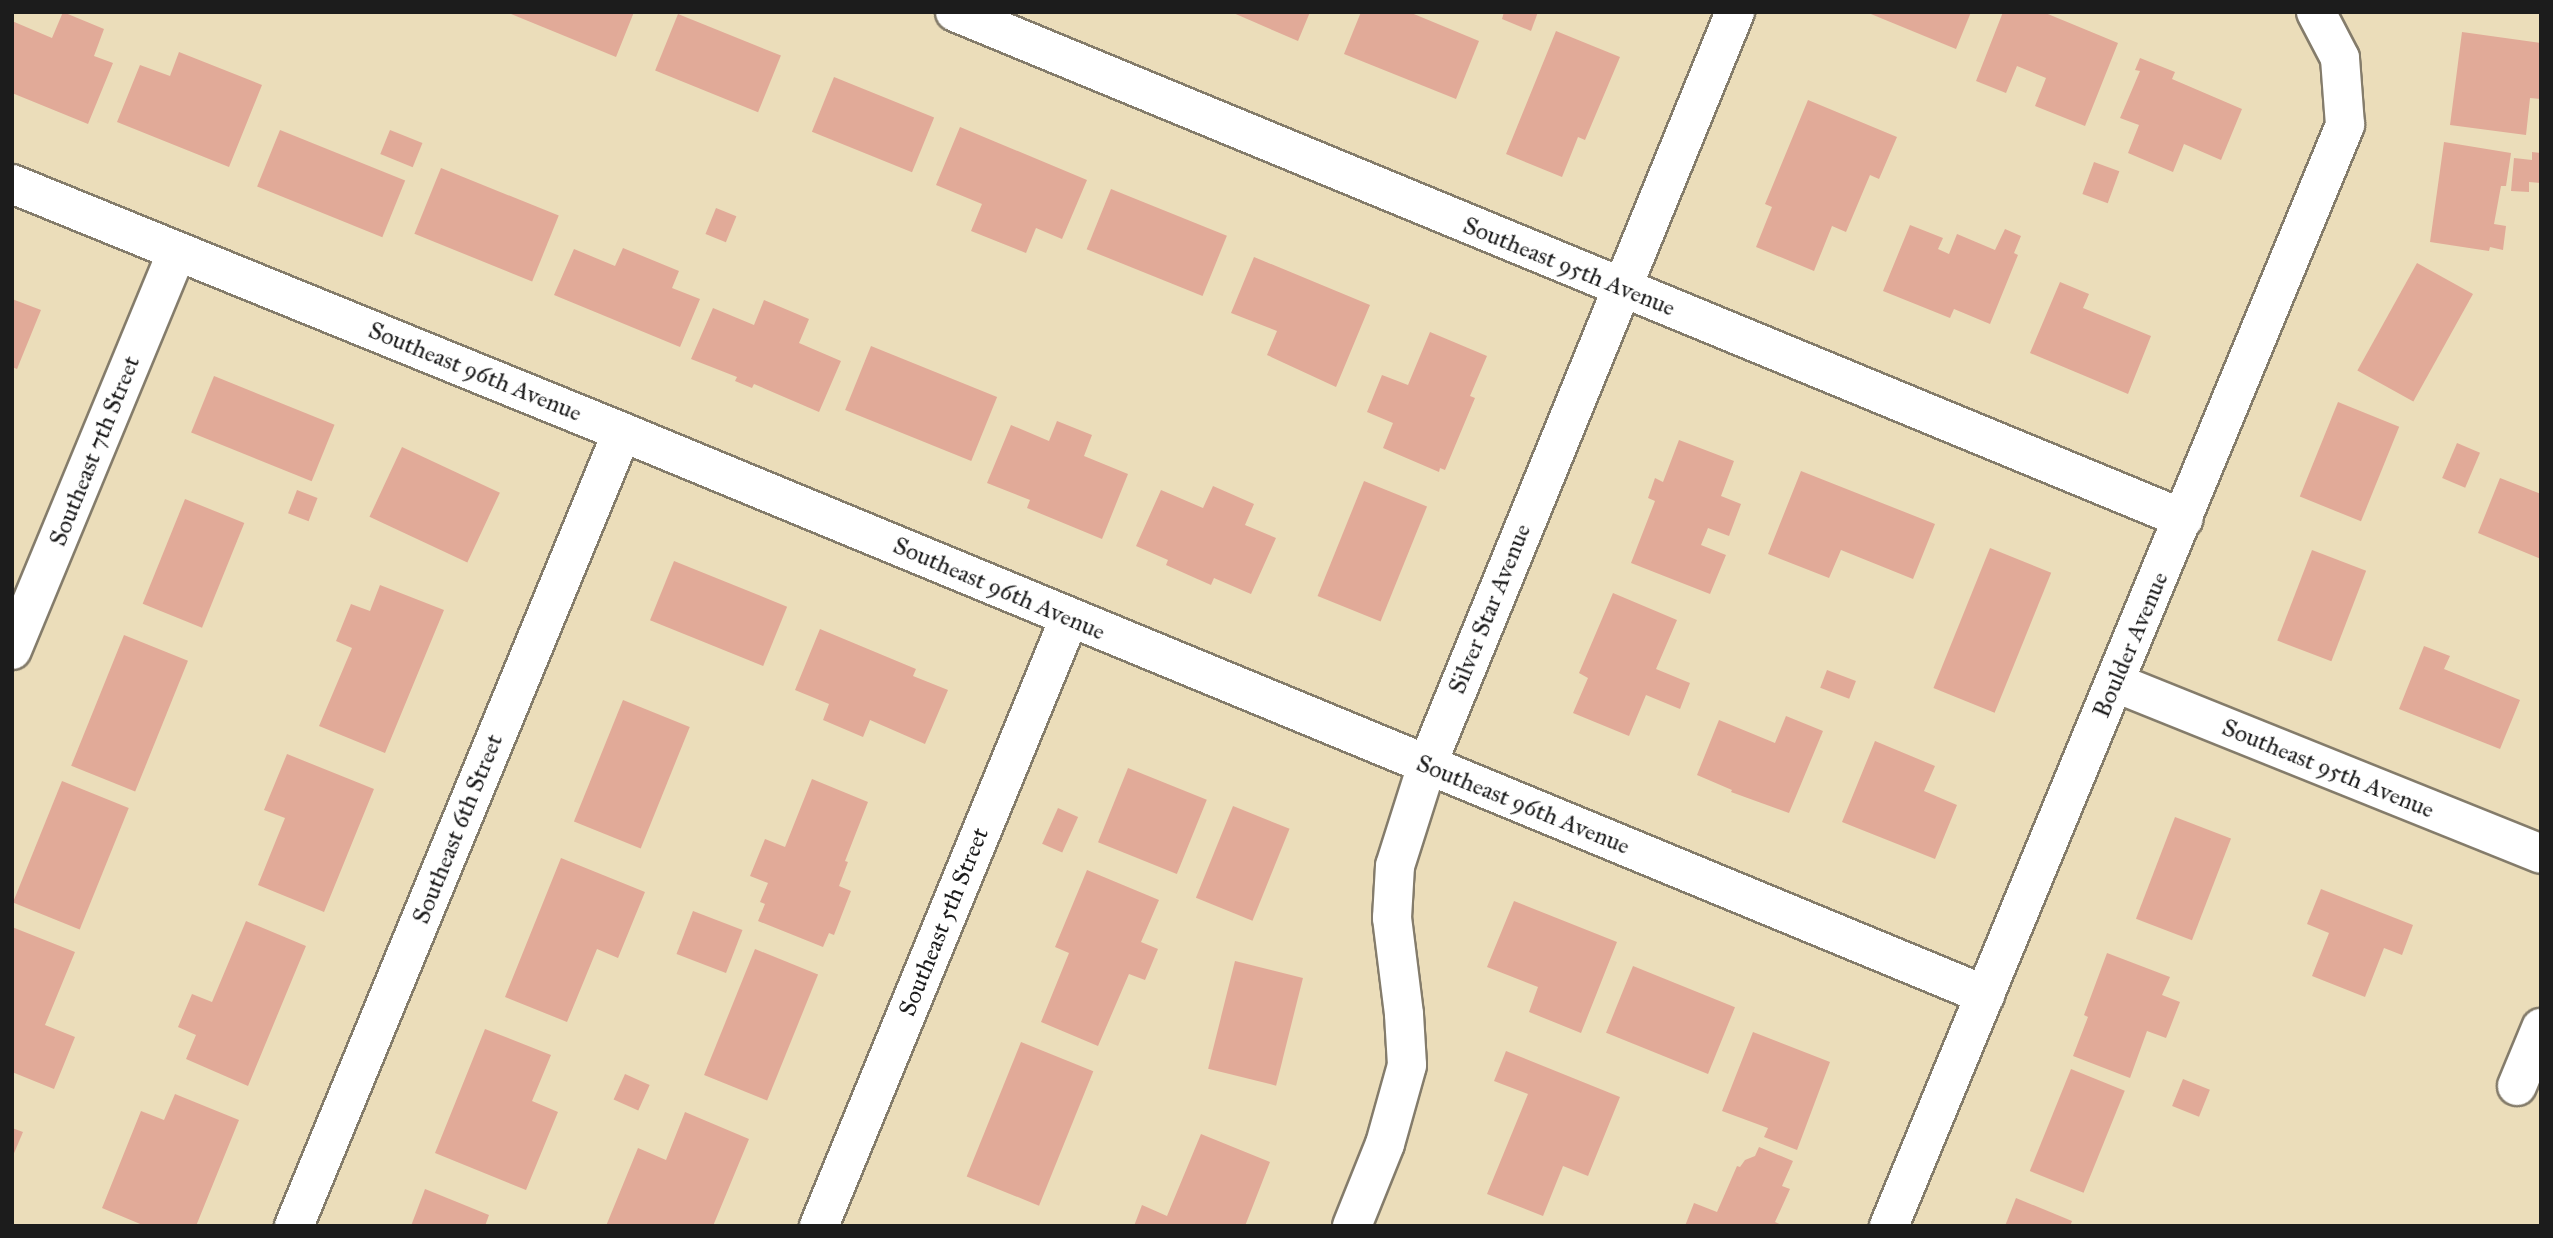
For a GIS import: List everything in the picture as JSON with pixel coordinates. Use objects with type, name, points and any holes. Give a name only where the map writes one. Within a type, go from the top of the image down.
[{"type":"street","name":"Southeast 95th Avenue","points":[[955,12],[2184,519]]},
{"type":"street","name":"Silver Star Avenue","points":[[1352,1226],[1385,1144],[1407,1065],[1404,1014],[1392,918],[1395,866],[1427,765],[1735,12]]},
{"type":"street","name":"Boulder Avenue","points":[[1889,1226],[2345,125],[2340,58],[2316,12]]},
{"type":"street","name":"Southeast 96th Avenue","points":[[12,184],[622,432],[1069,619],[1985,995]]},
{"type":"street","name":"Southeast 7th Street","points":[[12,650],[177,252]]},
{"type":"street","name":"Southeast 6th Street","points":[[294,1226],[622,432]]},
{"type":"street","name":"Southeast 5th Street","points":[[820,1226],[1069,619]]},
{"type":"street","name":"Southeast 95th Avenue","points":[[2116,683],[2541,854]]},
{"type":"street","points":[[2517,1086],[2541,1028]]},
{"type":"building","points":[[63,12],[104,29],[94,56],[113,63],[88,124],[12,93],[12,21],[52,38]]},
{"type":"building","points":[[506,12],[634,12],[616,57]]},
{"type":"building","points":[[1231,12],[1310,12],[1298,41]]},
{"type":"building","points":[[1361,12],[1409,12],[1479,41],[1456,99],[1344,54]]},
{"type":"building","points":[[1504,12],[1538,12],[1531,31],[1502,19]]},
{"type":"building","points":[[1866,12],[1971,12],[1956,49]]},
{"type":"building","points":[[2003,12],[2043,12],[2118,43],[2085,126],[2035,106],[2046,78],[2017,66],[2006,93],[1976,81]]},
{"type":"building","points":[[678,14],[781,56],[758,112],[655,71]]},
{"type":"building","points":[[1556,31],[1620,57],[1585,140],[1578,137],[1562,177],[1506,154]]},
{"type":"building","points":[[2462,32],[2541,43],[2541,99],[2530,98],[2526,135],[2450,125]]},
{"type":"building","points":[[179,52],[262,85],[229,167],[117,122],[140,65],[170,76]]},
{"type":"building","points":[[2140,58],[2175,72],[2172,79],[2242,109],[2221,160],[2184,144],[2173,172],[2128,153],[2139,125],[2120,118],[2140,71],[2135,70]]},
{"type":"building","points":[[834,77],[934,117],[912,172],[812,132]]},
{"type":"building","points":[[1808,100],[1897,137],[1879,179],[1870,175],[1846,232],[1832,226],[1814,271],[1756,247],[1772,207],[1765,204]]},
{"type":"building","points":[[960,127],[1087,180],[1062,239],[1036,228],[1026,253],[971,231],[982,204],[936,185]]},
{"type":"building","points":[[280,130],[405,181],[382,237],[257,187]]},
{"type":"building","points":[[390,130],[422,143],[413,167],[380,154]]},
{"type":"building","points":[[2444,142],[2511,153],[2506,186],[2501,186],[2494,224],[2506,226],[2503,250],[2490,247],[2489,251],[2430,242]]},
{"type":"building","points":[[2532,152],[2541,153],[2541,183],[2529,182],[2529,192],[2511,191],[2514,158],[2532,160]]},
{"type":"building","points":[[2094,162],[2119,171],[2108,203],[2082,194]]},
{"type":"building","points":[[441,168],[559,216],[532,281],[414,234]]},
{"type":"building","points":[[1111,189],[1227,236],[1203,296],[1087,249]]},
{"type":"building","points":[[716,208],[736,216],[726,242],[706,234]]},
{"type":"building","points":[[1910,225],[1943,238],[1938,249],[1949,254],[1957,234],[1995,250],[2005,229],[2021,236],[2014,253],[2018,255],[1990,324],[1954,309],[1950,318],[1883,291]]},
{"type":"building","points":[[623,248],[679,271],[672,288],[700,299],[680,347],[554,295],[574,249],[615,266]]},
{"type":"building","points":[[1254,257],[1370,305],[1336,387],[1267,355],[1277,331],[1231,313]]},
{"type":"building","points":[[2417,263],[2473,294],[2413,402],[2357,371]]},
{"type":"building","points":[[2060,282],[2089,294],[2083,308],[2151,336],[2128,394],[2030,353]]},
{"type":"building","points":[[12,299],[41,310],[17,369],[12,367]]},
{"type":"building","points":[[764,300],[809,319],[799,343],[841,361],[819,412],[754,384],[752,388],[735,381],[737,377],[691,359],[713,308],[754,325]]},
{"type":"building","points":[[1430,332],[1487,356],[1470,396],[1475,398],[1445,470],[1440,468],[1439,472],[1383,448],[1393,423],[1367,412],[1382,375],[1408,385]]},
{"type":"building","points":[[871,346],[997,397],[971,461],[845,410]]},
{"type":"building","points":[[214,376],[335,425],[312,481],[191,433]]},
{"type":"building","points":[[2338,402],[2399,427],[2361,521],[2300,497]]},
{"type":"building","points":[[1057,421],[1092,435],[1084,456],[1128,474],[1102,539],[1027,508],[1030,500],[987,483],[1011,425],[1049,441]]},
{"type":"building","points":[[1679,440],[1734,461],[1721,496],[1741,504],[1729,536],[1708,528],[1701,545],[1726,555],[1710,594],[1631,563],[1655,501],[1648,498],[1655,478],[1663,482]]},
{"type":"building","points":[[2457,443],[2480,453],[2465,488],[2442,478]]},
{"type":"building","points":[[402,447],[500,493],[467,562],[369,517]]},
{"type":"building","points":[[1801,471],[1935,524],[1913,579],[1841,550],[1829,578],[1768,554]]},
{"type":"building","points":[[2500,478],[2541,494],[2541,559],[2478,533]]},
{"type":"building","points":[[1364,481],[1427,506],[1381,621],[1318,596]]},
{"type":"building","points":[[1213,486],[1254,504],[1245,525],[1276,538],[1251,594],[1214,578],[1211,585],[1166,565],[1168,560],[1136,546],[1161,490],[1203,508]]},
{"type":"building","points":[[297,490],[318,498],[309,521],[288,513]]},
{"type":"building","points":[[185,499],[244,523],[202,628],[143,604]]},
{"type":"building","points":[[1990,548],[2051,573],[1995,713],[1933,688]]},
{"type":"building","points":[[2312,550],[2366,571],[2331,661],[2277,641]]},
{"type":"building","points":[[674,561],[787,607],[763,666],[650,620]]},
{"type":"building","points":[[380,585],[444,610],[385,753],[319,726],[352,648],[336,641],[351,604],[370,611]]},
{"type":"building","points":[[1613,593],[1677,620],[1656,669],[1690,683],[1680,709],[1646,695],[1629,736],[1573,713],[1588,678],[1579,673]]},
{"type":"building","points":[[820,629],[916,669],[913,676],[948,690],[925,744],[870,720],[863,737],[823,720],[829,704],[795,690]]},
{"type":"building","points":[[124,635],[188,661],[135,792],[71,766]]},
{"type":"building","points":[[2424,646],[2450,656],[2444,669],[2520,700],[2500,749],[2399,709]]},
{"type":"building","points":[[1827,670],[1856,681],[1849,699],[1820,688]]},
{"type":"building","points":[[623,700],[690,727],[641,848],[574,821]]},
{"type":"building","points":[[1786,716],[1823,731],[1789,813],[1731,792],[1732,790],[1697,775],[1719,720],[1775,743]]},
{"type":"building","points":[[1875,741],[1935,766],[1924,791],[1957,805],[1935,859],[1842,822]]},
{"type":"building","points":[[287,754],[374,789],[324,912],[258,885],[285,818],[264,810]]},
{"type":"building","points":[[1128,768],[1207,800],[1177,874],[1098,842]]},
{"type":"building","points":[[812,779],[868,802],[845,861],[848,862],[839,886],[851,891],[834,935],[829,933],[823,947],[758,921],[765,904],[760,902],[768,883],[750,876],[765,839],[785,847]]},
{"type":"building","points":[[62,781],[129,808],[80,929],[13,902]]},
{"type":"building","points":[[1233,806],[1290,829],[1252,921],[1196,898]]},
{"type":"building","points":[[1058,808],[1078,817],[1062,853],[1042,844]]},
{"type":"building","points":[[2175,817],[2231,839],[2192,940],[2136,919]]},
{"type":"building","points":[[561,858],[645,892],[618,958],[597,949],[567,1022],[505,997]]},
{"type":"building","points":[[1087,870],[1159,900],[1141,942],[1158,949],[1145,980],[1129,974],[1098,1046],[1041,1022],[1069,953],[1055,947]]},
{"type":"building","points":[[2321,889],[2413,925],[2402,955],[2384,948],[2365,997],[2312,976],[2329,933],[2307,924]]},
{"type":"building","points":[[1514,901],[1617,942],[1581,1033],[1529,1012],[1538,987],[1487,967]]},
{"type":"building","points":[[693,911],[742,930],[726,973],[677,954]]},
{"type":"building","points":[[246,921],[306,946],[248,1086],[186,1059],[196,1035],[178,1027],[192,994],[212,1002]]},
{"type":"building","points":[[12,927],[75,952],[45,1025],[75,1037],[54,1089],[12,1072]]},
{"type":"building","points":[[755,949],[818,974],[767,1101],[704,1075]]},
{"type":"building","points":[[2107,953],[2170,977],[2162,995],[2180,1002],[2166,1038],[2147,1031],[2130,1078],[2073,1056],[2088,1017],[2084,1015]]},
{"type":"building","points":[[1235,961],[1303,978],[1276,1086],[1208,1069]]},
{"type":"building","points":[[1633,966],[1735,1007],[1708,1074],[1606,1033]]},
{"type":"building","points":[[485,1029],[551,1055],[532,1101],[558,1112],[526,1190],[435,1153]]},
{"type":"building","points":[[1753,1032],[1830,1062],[1797,1150],[1764,1137],[1768,1128],[1722,1111]]},
{"type":"building","points":[[1021,1042],[1093,1071],[1039,1206],[967,1176]]},
{"type":"building","points":[[1506,1051],[1620,1097],[1588,1176],[1563,1166],[1543,1216],[1487,1194],[1528,1094],[1494,1081]]},
{"type":"building","points":[[2071,1069],[2125,1091],[2084,1193],[2030,1171]]},
{"type":"building","points":[[625,1074],[650,1085],[638,1111],[614,1100]]},
{"type":"building","points":[[2183,1079],[2210,1090],[2199,1117],[2172,1106]]},
{"type":"building","points":[[175,1094],[239,1120],[196,1226],[145,1226],[102,1208],[141,1111],[164,1120]]},
{"type":"building","points":[[685,1112],[749,1139],[713,1226],[606,1226],[638,1148],[666,1160]]},
{"type":"building","points":[[12,1128],[23,1132],[12,1158]]},
{"type":"building","points":[[1201,1134],[1270,1162],[1245,1226],[1134,1226],[1142,1205],[1167,1216]]},
{"type":"building","points":[[1759,1147],[1793,1161],[1782,1186],[1790,1189],[1775,1222],[1784,1226],[1685,1226],[1694,1203],[1717,1212],[1737,1166],[1740,1167],[1745,1160],[1755,1156]]},
{"type":"building","points":[[425,1189],[489,1215],[485,1226],[411,1226]]},
{"type":"building","points":[[2016,1198],[2072,1221],[2070,1226],[2005,1226]]}]
